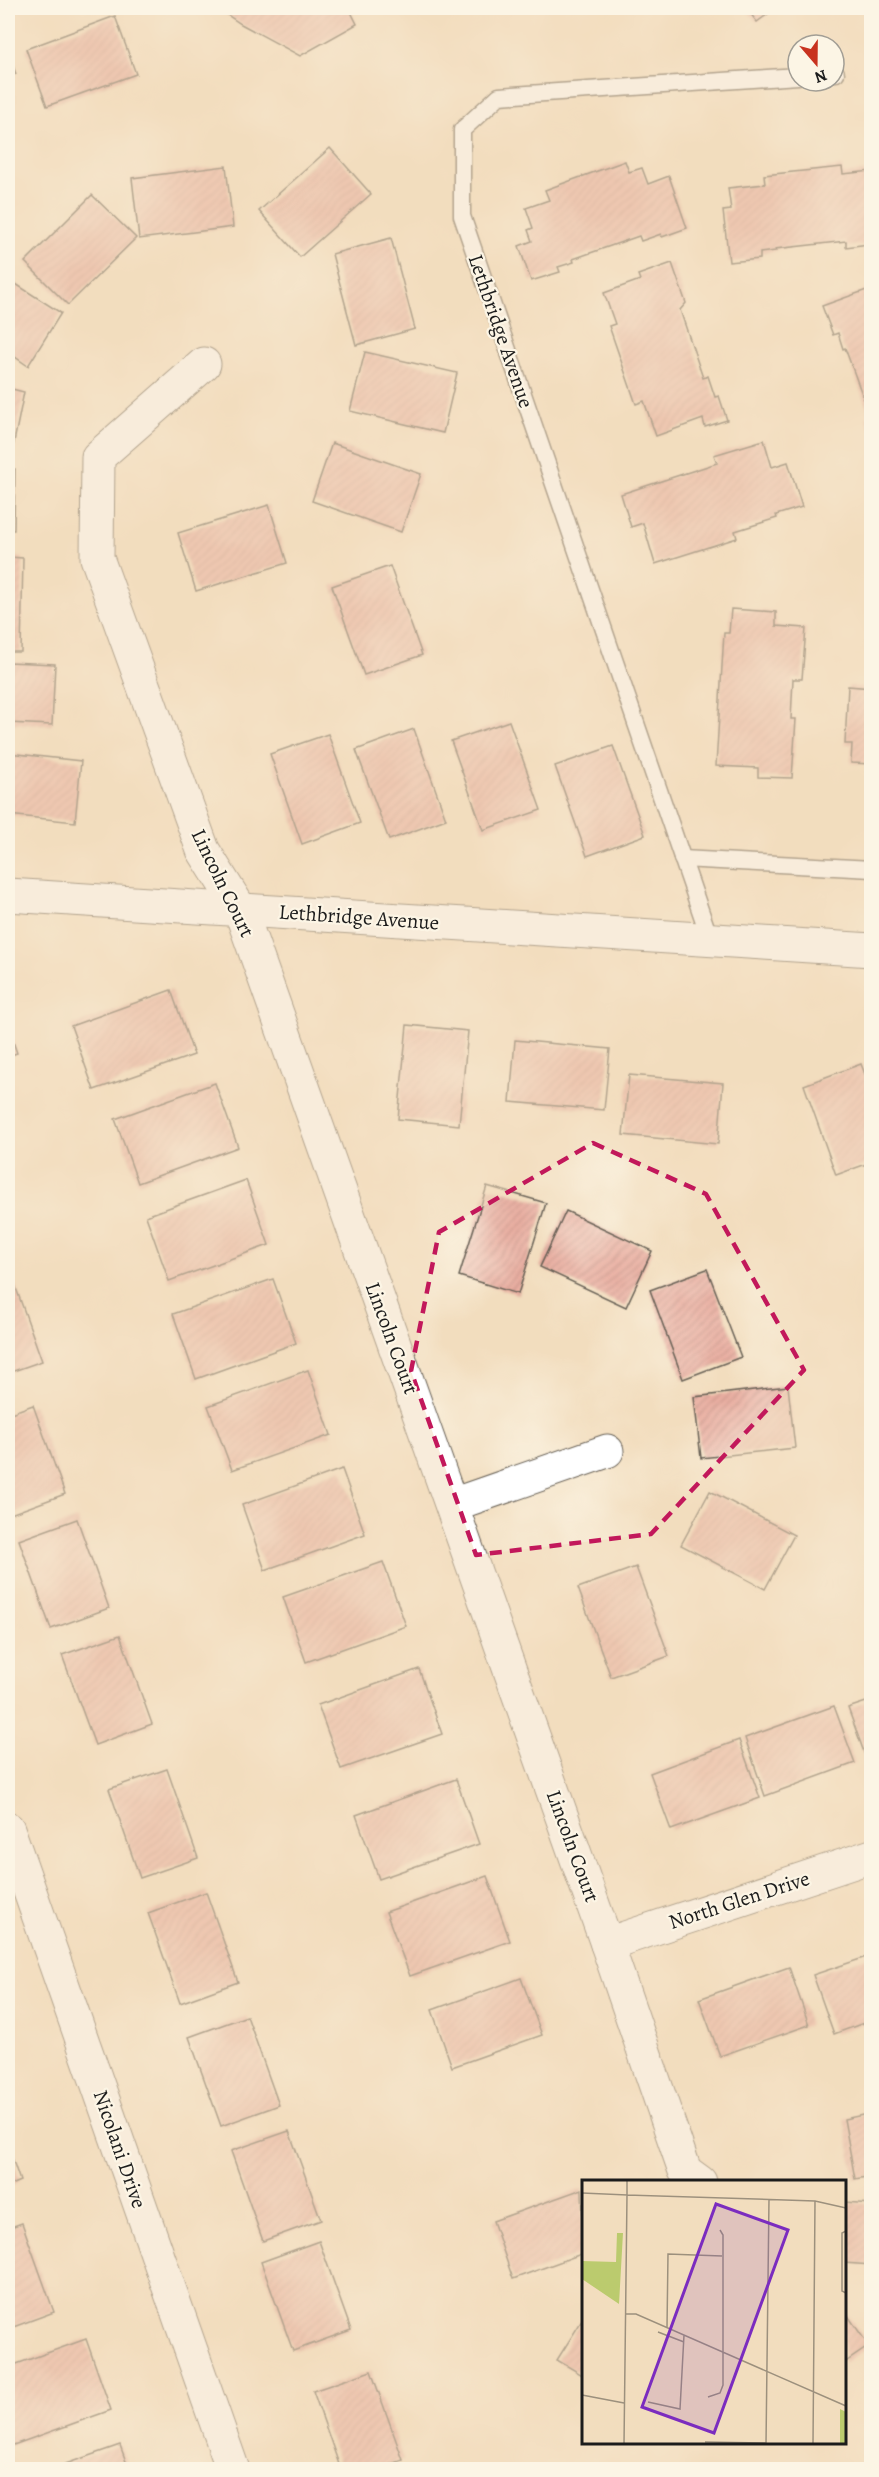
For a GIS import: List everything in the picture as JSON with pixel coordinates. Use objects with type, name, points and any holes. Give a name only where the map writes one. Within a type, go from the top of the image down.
[{"type":"street","name":"Lincoln Court","points":[[204,364],[98,457],[97,558],[203,850],[240,909],[607,1944],[685,2171],[698,2180]]},
{"type":"street","name":"Lethbridge Avenue","points":[[8,895],[872,950]]},
{"type":"street","points":[[452,1505],[607,1451]]},
{"type":"street","name":"Nicolani Drive","points":[[8,1828],[233,2469]]},
{"type":"street","name":"North Glen Drive","points":[[607,1944],[872,1856]]},
{"type":"lane","name":"Lethbridge Avenue","points":[[710,939],[462,216],[462,130],[498,96],[786,77]]},
{"type":"lane","points":[[682,859],[872,869]]},
{"type":"highlighted area","points":[[593,1143],[706,1194],[804,1370],[651,1534],[476,1555],[411,1371],[439,1232]]},
{"type":"building","points":[[217,8],[349,8],[357,24],[300,56],[241,24]]},
{"type":"building","points":[[746,8],[776,8],[757,22]]},
{"type":"building","points":[[115,16],[136,74],[47,106],[26,49]]},
{"type":"building","points":[[8,52],[16,74],[8,77]]},
{"type":"building","points":[[330,148],[371,194],[300,257],[259,211]]},
{"type":"building","points":[[625,161],[629,172],[642,168],[648,184],[669,176],[687,228],[662,237],[661,234],[641,241],[639,236],[573,259],[574,262],[558,267],[560,272],[531,281],[519,246],[532,241],[528,230],[533,228],[526,208],[549,200],[545,190]]},
{"type":"building","points":[[226,166],[233,227],[139,239],[132,178]]},
{"type":"building","points":[[842,167],[843,174],[872,171],[872,246],[869,244],[846,247],[846,241],[775,249],[776,251],[760,253],[760,259],[729,262],[723,211],[731,210],[728,188],[765,184],[764,175]]},
{"type":"building","points":[[92,195],[136,238],[68,305],[25,262]]},
{"type":"building","points":[[391,238],[415,329],[356,345],[332,254]]},
{"type":"building","points":[[672,263],[686,303],[680,310],[703,378],[708,376],[715,397],[719,396],[727,420],[705,427],[703,419],[656,436],[644,401],[636,404],[609,326],[615,324],[604,293],[640,280],[638,275]]},
{"type":"building","points":[[8,279],[61,313],[28,366],[8,352]]},
{"type":"building","points":[[872,288],[871,431],[866,417],[870,416],[845,348],[843,349],[838,333],[833,335],[822,306]]},
{"type":"building","points":[[365,352],[457,373],[443,433],[350,411]]},
{"type":"building","points":[[8,388],[24,392],[12,452],[8,451]]},
{"type":"building","points":[[764,440],[772,467],[788,462],[802,507],[776,515],[777,518],[735,531],[737,538],[655,564],[643,523],[631,527],[621,494],[717,463],[714,455]]},
{"type":"building","points":[[332,443],[421,474],[401,532],[312,501]]},
{"type":"building","points":[[8,469],[15,469],[14,530],[8,530]]},
{"type":"building","points":[[269,505],[287,563],[196,591],[178,533]]},
{"type":"building","points":[[8,557],[23,558],[21,652],[8,652]]},
{"type":"building","points":[[390,566],[422,655],[364,675],[332,586]]},
{"type":"building","points":[[731,609],[776,612],[776,626],[806,628],[802,679],[793,679],[791,719],[796,719],[792,778],[758,777],[758,768],[716,766],[724,633],[729,633]]},
{"type":"building","points":[[8,662],[55,664],[52,725],[8,723]]},
{"type":"building","points":[[848,686],[872,688],[872,764],[851,763],[852,744],[845,744]]},
{"type":"building","points":[[509,721],[541,810],[483,830],[451,741]]},
{"type":"building","points":[[414,729],[446,819],[389,840],[356,750]]},
{"type":"building","points":[[328,734],[360,823],[302,844],[270,754]]},
{"type":"building","points":[[613,746],[645,835],[587,856],[555,766]]},
{"type":"building","points":[[8,753],[81,761],[75,822],[8,815]]},
{"type":"building","points":[[171,990],[194,1055],[94,1090],[71,1026]]},
{"type":"building","points":[[407,1025],[468,1031],[459,1125],[398,1119]]},
{"type":"building","points":[[8,1027],[17,1053],[8,1056]]},
{"type":"building","points":[[515,1040],[610,1049],[604,1110],[510,1102]]},
{"type":"building","points":[[861,1064],[872,1092],[872,1162],[836,1175],[804,1085]]},
{"type":"building","points":[[629,1075],[723,1083],[718,1144],[623,1135]]},
{"type":"building","points":[[215,1083],[238,1147],[138,1183],[115,1119]]},
{"type":"building","points":[[246,1180],[269,1245],[169,1281],[146,1216]]},
{"type":"building","points":[[487,1186],[546,1203],[518,1294],[459,1276]]},
{"type":"building","points":[[566,1211],[652,1251],[626,1307],[540,1267]]},
{"type":"building","points":[[707,1269],[741,1357],[683,1379],[650,1290]]},
{"type":"building","points":[[10,1271],[42,1361],[8,1373],[8,1272]]},
{"type":"building","points":[[273,1279],[296,1343],[196,1379],[173,1314]]},
{"type":"building","points":[[308,1370],[331,1435],[232,1470],[208,1406]]},
{"type":"building","points":[[788,1386],[795,1448],[701,1458],[694,1397]]},
{"type":"building","points":[[33,1405],[65,1494],[8,1515],[8,1414]]},
{"type":"building","points":[[342,1469],[365,1534],[265,1570],[242,1505]]},
{"type":"building","points":[[710,1491],[794,1535],[765,1589],[681,1545]]},
{"type":"building","points":[[77,1519],[109,1608],[51,1629],[19,1540]]},
{"type":"building","points":[[383,1562],[406,1626],[306,1662],[283,1597]]},
{"type":"building","points":[[636,1567],[669,1656],[611,1677],[578,1588]]},
{"type":"building","points":[[120,1635],[152,1724],[95,1745],[62,1655]]},
{"type":"building","points":[[419,1669],[442,1734],[341,1769],[318,1705]]},
{"type":"building","points":[[872,1700],[872,1765],[869,1766],[848,1708]]},
{"type":"building","points":[[834,1706],[855,1763],[765,1796],[745,1738]]},
{"type":"building","points":[[739,1740],[760,1798],[671,1830],[650,1773]]},
{"type":"building","points":[[167,1769],[198,1858],[140,1878],[109,1789]]},
{"type":"building","points":[[456,1779],[479,1844],[379,1879],[356,1815]]},
{"type":"building","points":[[487,1876],[510,1941],[410,1976],[386,1912]]},
{"type":"building","points":[[206,1892],[238,1982],[180,2003],[148,1913]]},
{"type":"building","points":[[872,1955],[872,2020],[834,2034],[813,1975]]},
{"type":"building","points":[[789,1967],[809,2025],[720,2056],[699,1999]]},
{"type":"building","points":[[521,1978],[542,2035],[452,2067],[432,2010]]},
{"type":"building","points":[[247,2016],[279,2105],[221,2126],[189,2037]]},
{"type":"building","points":[[872,2113],[872,2176],[855,2179],[844,2119]]},
{"type":"building","points":[[289,2131],[321,2220],[263,2241],[231,2151]]},
{"type":"building","points":[[8,2146],[20,2181],[8,2186]]},
{"type":"building","points":[[582,2189],[582,2254],[513,2279],[493,2221]]},
{"type":"building","points":[[846,2202],[872,2204],[872,2265],[846,2263]]},
{"type":"building","points":[[22,2223],[54,2312],[8,2329],[8,2228]]},
{"type":"building","points":[[319,2241],[351,2330],[293,2351],[261,2262]]},
{"type":"building","points":[[846,2313],[869,2346],[846,2362]]},
{"type":"building","points":[[582,2320],[582,2375],[557,2360]]},
{"type":"building","points":[[86,2339],[111,2410],[8,2447],[8,2367]]},
{"type":"building","points":[[371,2371],[403,2460],[376,2470],[341,2470],[313,2391]]},
{"type":"building","points":[[120,2445],[129,2470],[51,2470],[51,2469]]}]
